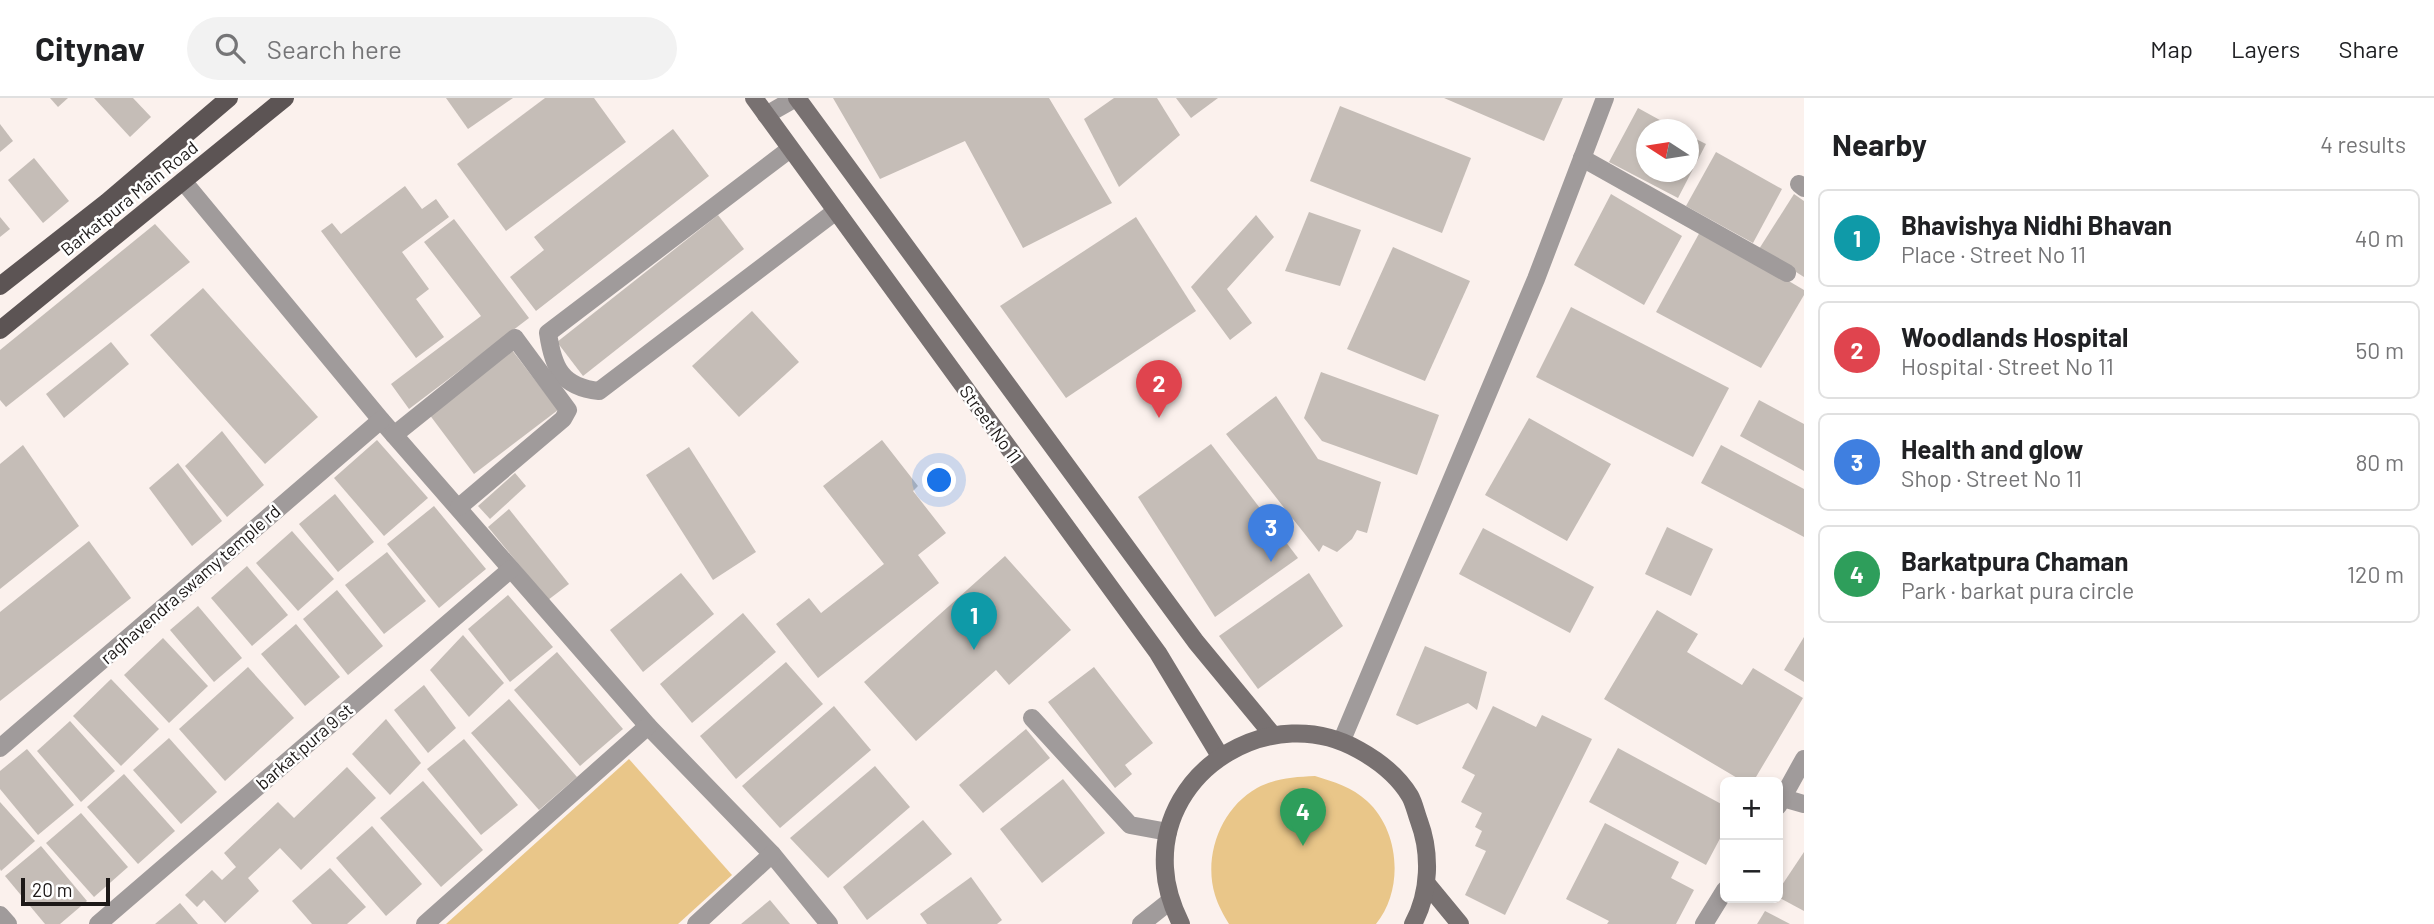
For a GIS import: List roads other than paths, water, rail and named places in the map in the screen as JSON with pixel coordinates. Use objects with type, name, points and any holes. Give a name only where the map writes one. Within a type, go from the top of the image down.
[{"type":"main road","points":[[0,286],[107,202],[229,98]]},
{"type":"main road","name":"Barkatpura Main Road","points":[[0,330],[285,98]]},
{"type":"main road","name":"Street No 11","points":[[754,98],[1158,653],[1220,756]]},
{"type":"main road","points":[[796,98],[1196,642],[1272,734]]},
{"type":"main road","points":[[1181,924],[1170,901],[1165,866],[1168,832],[1180,803],[1197,777],[1220,756],[1245,742],[1272,734],[1307,732],[1342,740],[1381,762],[1410,796],[1426,838],[1427,884],[1413,924]]},
{"type":"main road","points":[[1427,884],[1460,924]]},
{"type":"street","points":[[766,115],[796,98]]},
{"type":"street","points":[[1342,740],[1536,279],[1605,98]]},
{"type":"street","points":[[790,149],[548,333],[552,358],[565,378],[581,389],[599,391],[836,211]]},
{"type":"street","points":[[1582,158],[1787,273]]},
{"type":"street","points":[[183,181],[380,420],[459,507],[648,726],[772,855],[829,924]]},
{"type":"street","points":[[394,435],[515,338],[568,410],[563,419],[459,507]]},
{"type":"street","name":"raghavendra swamy temple rd","points":[[0,748],[380,420]]},
{"type":"street","name":"barkat pura 9 st","points":[[97,924],[511,569]]},
{"type":"street","points":[[1032,718],[1130,825],[1168,832]]},
{"type":"street","points":[[425,924],[648,726]]},
{"type":"street","points":[[1783,797],[1804,760]]},
{"type":"street","points":[[1783,802],[1804,804]]},
{"type":"street","points":[[696,924],[772,855]]},
{"type":"street","points":[[1704,924],[1720,898]]},
{"type":"street","points":[[1141,924],[1170,901]]},
{"type":"street","points":[[0,915],[8,924]]},
{"type":"place","name":"Woodlands Hospital","points":[[1159,418]]},
{"type":"place","name":"Health and glow","points":[[1271,562]]},
{"type":"place","name":"Bhavishya Nidhi Bhavan","points":[[974,650]]},
{"type":"place","name":"Barkatpura Chaman","points":[[1303,846]]}]
